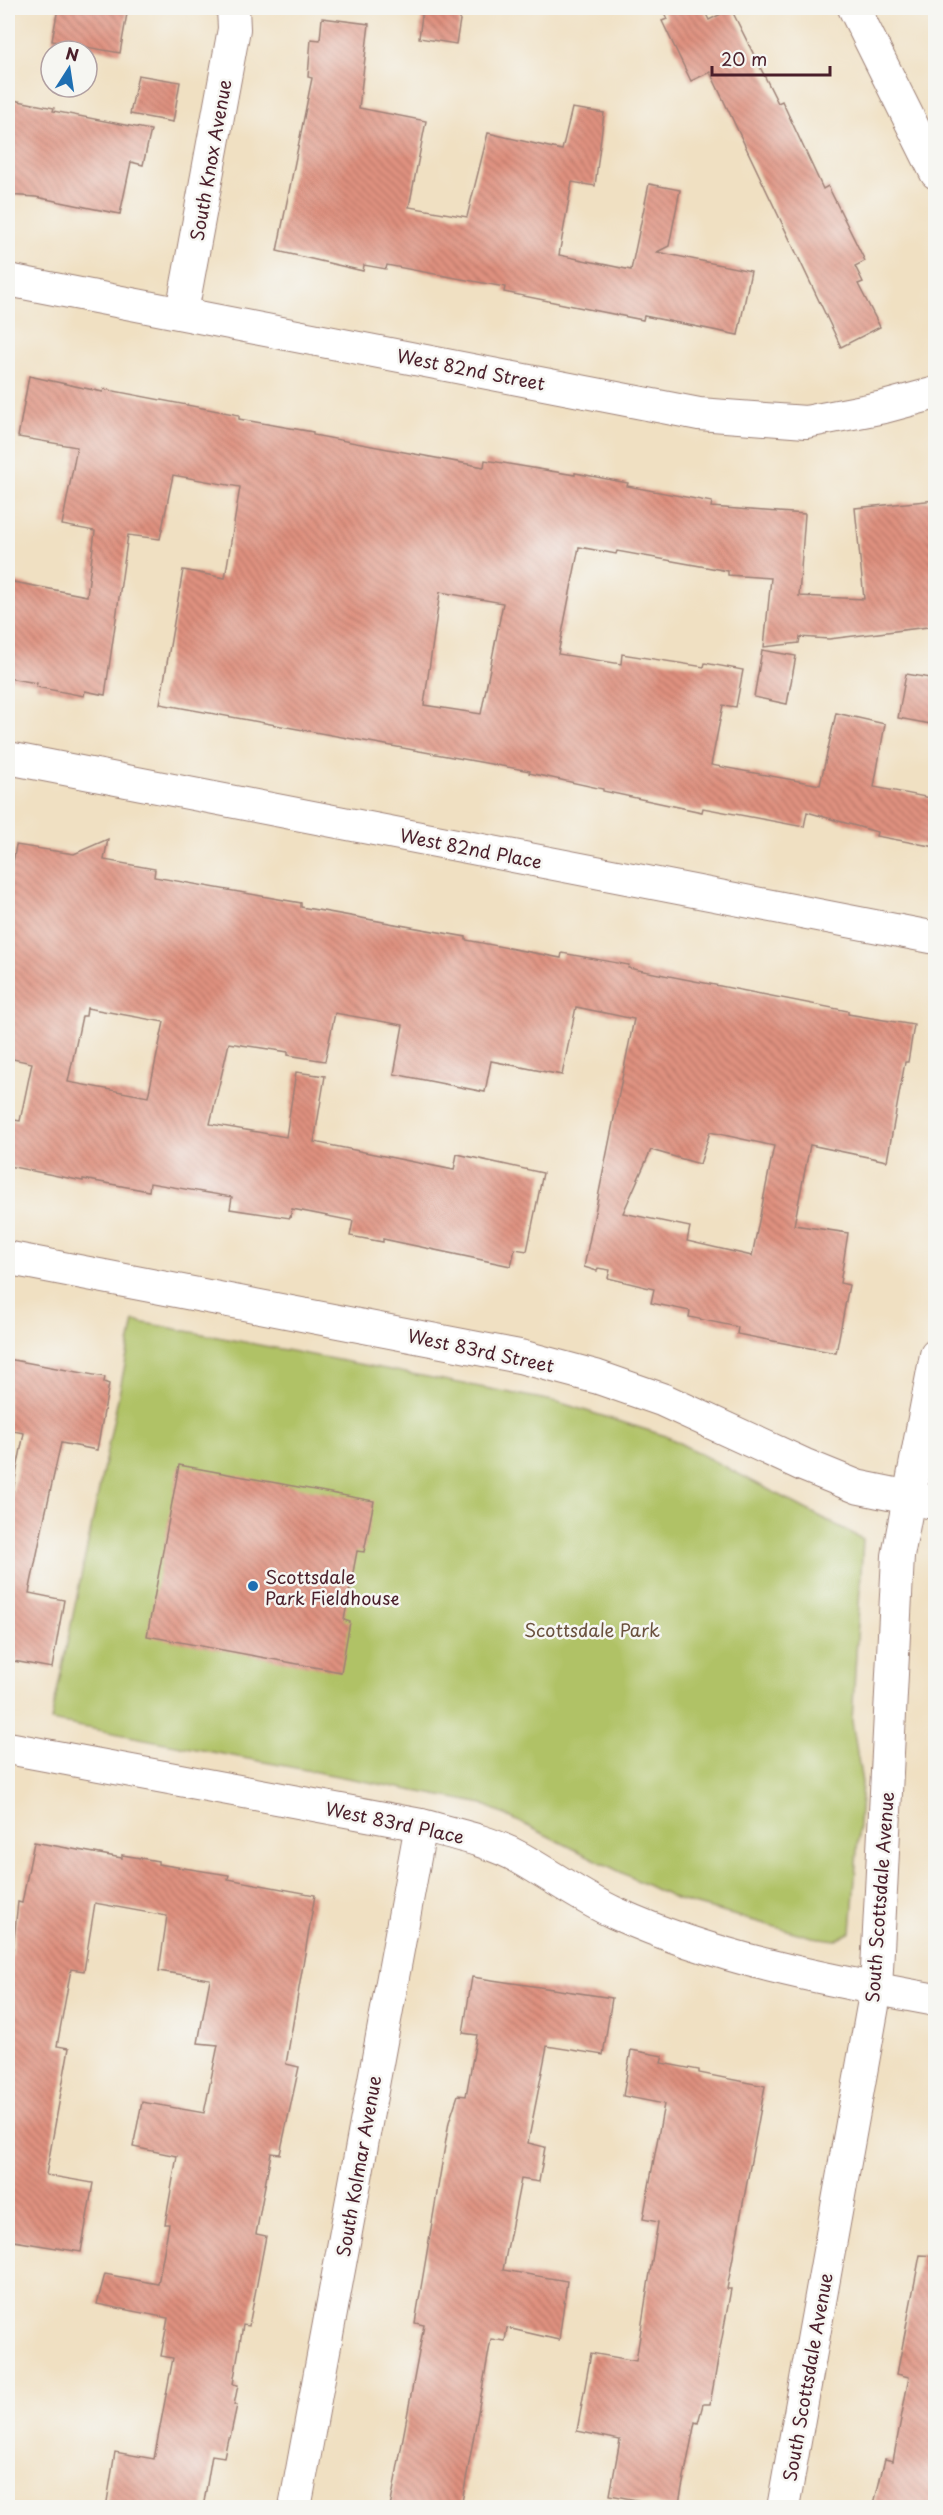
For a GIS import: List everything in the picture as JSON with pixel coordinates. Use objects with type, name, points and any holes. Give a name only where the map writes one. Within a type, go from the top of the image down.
[{"type":"street","name":"South Knox Avenue","points":[[182,312],[234,28],[233,8]]},
{"type":"street","points":[[854,8],[936,172]]},
{"type":"street","name":"West 82nd Street","points":[[8,280],[699,414],[806,422],[884,407],[936,393]]},
{"type":"street","name":"West 82nd Place","points":[[8,758],[936,938]]},
{"type":"street","name":"West 83rd Street","points":[[8,1258],[533,1359],[597,1377],[663,1400],[804,1466],[858,1487],[922,1500]]},
{"type":"street","name":"South Scottsdale Avenue","points":[[783,2508],[876,1989],[898,1556],[922,1500],[936,1355]]},
{"type":"street","name":"West 83rd Place","points":[[8,1748],[422,1825],[476,1839],[519,1858],[613,1912],[680,1940],[744,1958],[876,1989],[936,2000]]},
{"type":"street","name":"South Kolmar Avenue","points":[[295,2508],[422,1825]]},
{"type":"green space","name":"Scottsdale Park","points":[[134,1321],[558,1402],[666,1436],[863,1539],[852,1721],[862,1783],[851,1932],[836,1940],[812,1937],[675,1899],[483,1804],[51,1721]]},
{"type":"building","points":[[58,8],[128,8],[120,53],[99,49],[99,39],[52,39]]},
{"type":"building","points":[[423,8],[462,8],[456,44],[419,38]]},
{"type":"building","points":[[662,8],[703,8],[709,20],[731,9],[778,103],[782,101],[823,189],[828,186],[865,261],[855,266],[863,282],[858,284],[880,327],[841,347],[710,72],[691,81],[662,21],[667,19]]},
{"type":"building","points":[[322,18],[369,24],[359,108],[426,121],[409,207],[467,217],[488,133],[562,150],[572,108],[604,113],[595,186],[572,182],[559,255],[631,270],[649,184],[680,190],[669,246],[657,252],[751,271],[738,335],[644,316],[643,320],[504,292],[505,287],[387,265],[386,269],[364,265],[363,271],[277,251],[312,78],[308,77],[311,39],[320,40]]},
{"type":"building","points":[[138,75],[180,82],[173,122],[130,114]]},
{"type":"building","points":[[8,99],[54,108],[53,111],[151,130],[143,165],[131,162],[120,214],[36,197],[8,195]]},
{"type":"building","points":[[29,376],[103,392],[104,389],[239,415],[239,419],[313,432],[313,435],[484,467],[485,460],[575,475],[575,473],[628,483],[627,486],[712,502],[711,507],[805,514],[799,596],[864,599],[855,508],[936,500],[936,626],[829,639],[800,637],[799,643],[764,647],[771,578],[728,575],[728,571],[617,551],[616,554],[579,547],[558,654],[621,664],[622,654],[704,667],[705,663],[743,670],[736,707],[723,705],[711,765],[820,785],[836,713],[885,724],[874,787],[936,799],[936,847],[876,836],[877,832],[807,812],[804,827],[703,808],[702,812],[603,791],[603,789],[529,773],[530,771],[160,704],[183,570],[225,578],[240,487],[173,475],[160,539],[128,535],[105,695],[85,691],[84,696],[36,687],[37,683],[8,678],[8,581],[87,596],[95,531],[62,525],[77,447],[18,437]],"holes":[[[440,592],[503,603],[481,714],[424,705]]]},
{"type":"building","points":[[762,650],[796,656],[787,704],[754,697]]},
{"type":"building","points":[[906,674],[936,679],[936,725],[898,718]]},
{"type":"building","points":[[108,839],[104,860],[155,869],[154,877],[301,903],[301,907],[466,937],[466,940],[561,958],[562,953],[629,965],[628,968],[848,1011],[848,1014],[914,1025],[887,1161],[810,1145],[794,1225],[848,1233],[840,1283],[849,1285],[836,1353],[737,1334],[738,1327],[689,1317],[690,1311],[651,1303],[654,1289],[608,1278],[610,1270],[598,1268],[597,1271],[584,1267],[634,1019],[576,1007],[562,1075],[491,1061],[485,1092],[394,1074],[403,1025],[335,1013],[325,1061],[288,1055],[288,1052],[229,1043],[210,1124],[286,1137],[296,1072],[325,1076],[314,1142],[454,1170],[457,1154],[543,1173],[527,1251],[515,1249],[511,1266],[383,1239],[383,1242],[350,1236],[353,1221],[292,1209],[290,1218],[230,1209],[232,1197],[150,1183],[149,1191],[8,1166],[8,1119],[20,1121],[32,1063],[8,1058],[8,891],[16,845],[74,854]],"holes":[[[87,1008],[164,1022],[148,1097],[68,1082],[82,1016],[86,1016]],[[710,1132],[774,1146],[752,1256],[687,1241],[690,1227],[623,1213],[651,1150],[700,1164]]]},
{"type":"building","points":[[8,1359],[105,1377],[104,1382],[109,1384],[97,1450],[61,1443],[29,1593],[64,1600],[52,1668],[8,1660],[8,1516],[24,1433],[8,1430]]},
{"type":"building","name":"Scottsdale Park Fieldhouse","points":[[179,1465],[374,1501],[364,1552],[357,1551],[344,1620],[350,1622],[341,1672],[147,1636]]},
{"type":"building","points":[[34,1842],[122,1858],[122,1855],[158,1861],[158,1864],[229,1875],[228,1879],[315,1895],[286,2064],[299,2067],[280,2154],[271,2153],[256,2234],[266,2236],[249,2326],[243,2325],[233,2384],[238,2385],[234,2405],[237,2405],[230,2438],[228,2438],[224,2457],[212,2455],[203,2508],[106,2508],[115,2452],[154,2459],[173,2358],[161,2356],[168,2318],[97,2304],[105,2274],[158,2284],[169,2224],[165,2224],[177,2156],[133,2147],[142,2102],[204,2113],[218,2045],[198,2043],[210,1979],[159,1971],[167,1916],[95,1903],[84,1971],[71,1969],[57,2046],[69,2048],[46,2175],[93,2183],[81,2252],[8,2240],[8,1956],[12,1957],[18,1902],[22,1903]]},
{"type":"building","points":[[472,1977],[612,1998],[603,2055],[547,2046],[528,2143],[545,2147],[539,2182],[521,2179],[503,2270],[567,2281],[559,2340],[507,2328],[505,2341],[491,2339],[461,2508],[390,2508],[424,2325],[415,2323],[449,2122],[458,2095],[466,2096],[477,2035],[463,2033]]},
{"type":"building","points":[[631,2050],[663,2056],[661,2063],[765,2086],[727,2289],[731,2289],[710,2404],[703,2404],[698,2423],[695,2422],[678,2508],[610,2495],[620,2440],[577,2431],[591,2353],[636,2361],[658,2222],[643,2219],[664,2104],[623,2096]]},
{"type":"building","points":[[920,2255],[936,2256],[936,2508],[873,2508],[885,2459],[893,2461],[909,2377],[897,2374]]},
{"type":"place","name":"Scottsdale Park Fieldhouse","points":[[253,1586]]}]
